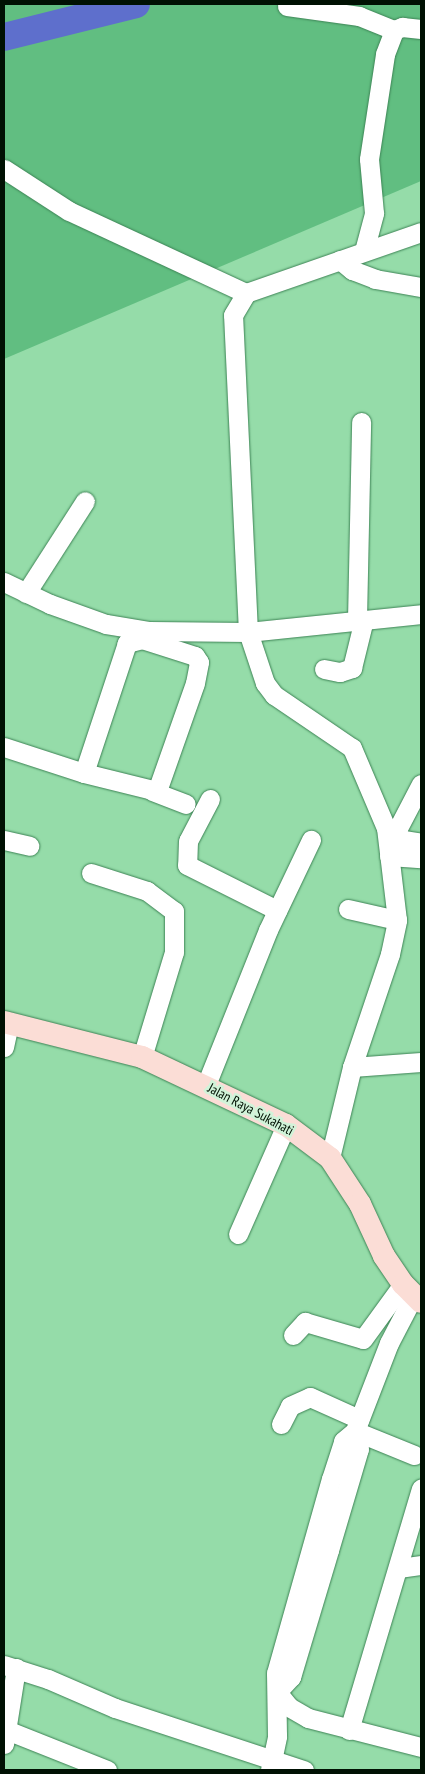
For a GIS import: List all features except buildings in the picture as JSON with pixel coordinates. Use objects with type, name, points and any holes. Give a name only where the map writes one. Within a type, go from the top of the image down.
[{"type":"main road","name":"Jalan Raya Sukahati","points":[[6,1022],[142,1057],[206,1085],[286,1125],[330,1158],[360,1204],[384,1256],[413,1294]]},
{"type":"street","points":[[287,6],[359,16],[394,30],[402,27],[421,29]]},
{"type":"street","points":[[364,251],[374,212],[369,159],[372,131],[386,54],[394,30]]},
{"type":"street","points":[[4,169],[69,211],[246,294]]},
{"type":"street","points":[[330,1158],[352,1067],[390,954],[397,920],[392,846],[366,775],[352,748],[274,695],[265,683],[248,632],[232,322],[246,294],[421,232]]},
{"type":"street","points":[[340,260],[352,270],[375,279],[421,287]]},
{"type":"street","points":[[324,669],[340,672],[352,668],[360,619],[361,422]]},
{"type":"street","points":[[26,593],[85,501]]},
{"type":"street","points":[[4,582],[26,593],[106,624],[202,635],[421,614]]},
{"type":"street","points":[[84,773],[122,653],[133,639],[152,642],[195,656],[199,662],[160,788],[152,791]]},
{"type":"street","points":[[4,747],[84,773],[152,791],[186,804]]},
{"type":"street","points":[[392,846],[398,828],[421,784]]},
{"type":"street","points":[[210,799],[188,840],[187,865],[277,910]]},
{"type":"street","points":[[4,840],[30,846]]},
{"type":"street","points":[[206,1085],[277,910],[310,840]]},
{"type":"street","points":[[392,846],[421,844]]},
{"type":"street","points":[[392,846],[421,858]]},
{"type":"street","points":[[91,873],[147,891],[174,911],[174,952],[142,1057]]},
{"type":"street","points":[[348,908],[397,920]]},
{"type":"street","points":[[4,1047],[6,1022]]},
{"type":"street","points":[[352,1067],[421,1062]]},
{"type":"street","points":[[238,1234],[286,1125]]},
{"type":"street","points":[[293,1334],[306,1322],[363,1339],[413,1294]]},
{"type":"street","points":[[272,1765],[277,1692],[276,1673],[321,1547],[344,1441],[357,1425],[389,1342],[413,1294]]},
{"type":"street","points":[[280,1424],[290,1406],[310,1397],[357,1425],[414,1455]]},
{"type":"street","points":[[349,1730],[421,1493]]},
{"type":"street","points":[[399,1568],[421,1565]]},
{"type":"street","points":[[107,1770],[5,1734],[10,1667],[115,1708],[272,1765],[304,1770]]},
{"type":"street","points":[[277,1692],[289,1708],[308,1718],[421,1747]]},
{"type":"green space","points":[[4,4],[421,4],[421,181],[4,359]]},
{"type":"waterway","points":[[4,37],[136,4]]}]
